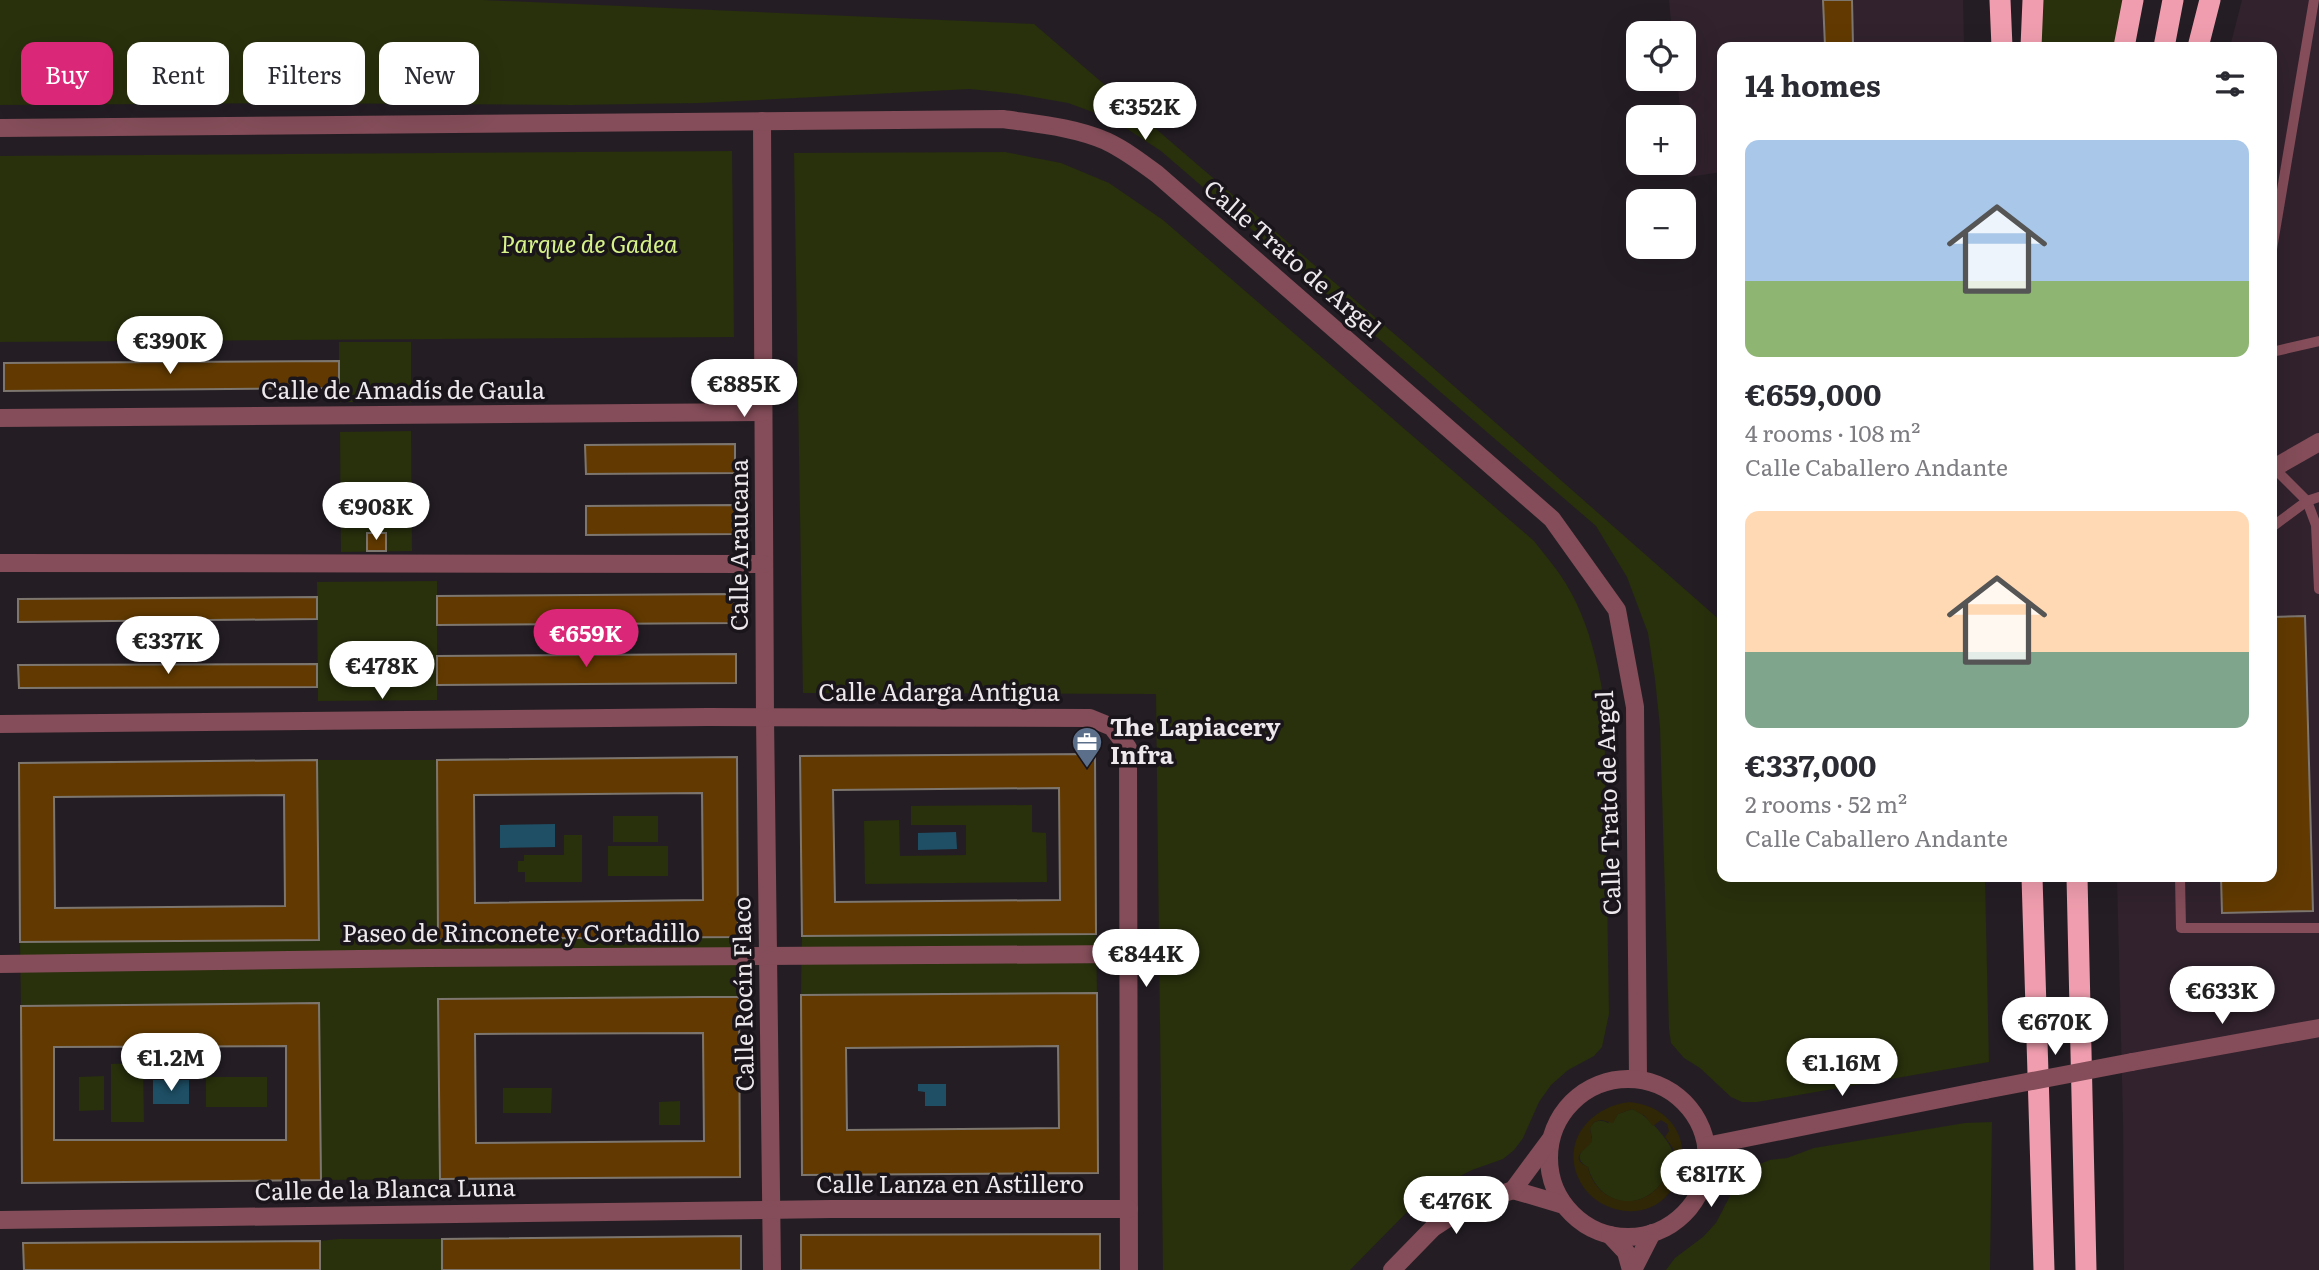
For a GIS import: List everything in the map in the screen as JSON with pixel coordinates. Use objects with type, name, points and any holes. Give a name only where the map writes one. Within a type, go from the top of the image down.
[{"type":"highway","points":[[2000,0],[2002,42]]},
{"type":"highway","points":[[2009,42],[2011,0]]},
{"type":"highway","points":[[2031,42],[2033,0]]},
{"type":"highway","points":[[2125,42],[2133,0]]},
{"type":"highway","points":[[2165,42],[2173,0]]},
{"type":"highway","points":[[2199,42],[2210,0]]},
{"type":"highway","points":[[2032,882],[2044,1270]]},
{"type":"highway","points":[[2077,882],[2086,1270]]},
{"type":"street","name":"Calle Trato de Argel","points":[[0,128],[1003,120],[1058,127],[1104,140],[1126,152],[1157,174],[1552,519],[1617,610],[1635,707],[1638,1079]]},
{"type":"street","name":"Calle Araucana","points":[[762,121],[765,717]]},
{"type":"street","name":"Calle de Amadís de Gaula","points":[[0,418],[764,412]]},
{"type":"street","points":[[2277,465],[2319,442]]},
{"type":"street","points":[[0,563],[764,564]]},
{"type":"street","name":"Calle Adarga Antigua","points":[[0,724],[765,717],[1090,718],[1112,727],[1128,748],[1126,954]]},
{"type":"street","name":"Calle Rocín Flaco","points":[[765,717],[772,1270]]},
{"type":"street","points":[[1126,954],[1129,1270]]},
{"type":"street","name":"Paseo de Rinconete y Cortadillo","points":[[0,964],[442,957],[1126,954]]},
{"type":"street","points":[[1706,1146],[1985,1090],[2319,1028]]},
{"type":"street","points":[[1392,1270],[1433,1228],[1465,1207],[1513,1190],[1550,1140],[1559,1118],[1573,1100],[1593,1087],[1615,1079],[1638,1079],[1663,1086],[1684,1101],[1699,1121],[1706,1146],[1707,1168],[1701,1189],[1689,1209],[1672,1224],[1652,1233],[1631,1237],[1610,1235],[1585,1224],[1564,1205],[1550,1174],[1550,1140]]},
{"type":"street","points":[[1513,1190],[1564,1205]]},
{"type":"street","name":"Calle Lanza en Astillero","points":[[771,1210],[1129,1209]]},
{"type":"street","name":"Calle de la Blanca Luna","points":[[0,1220],[771,1210]]},
{"type":"street","points":[[1632,1270],[1652,1233]]},
{"type":"street","points":[[1610,1235],[1626,1252],[1632,1270]]},
{"type":"lane","points":[[2277,219],[2314,0]]},
{"type":"lane","points":[[2277,351],[2319,341]]},
{"type":"lane","points":[[2277,473],[2306,501],[2316,525],[2319,589]]},
{"type":"lane","points":[[2277,523],[2306,501],[2319,497]]},
{"type":"lane","points":[[2180,882],[2181,928],[2319,928]]},
{"type":"shaded area","points":[[1669,0],[1963,0],[1964,42],[1717,42],[1717,173],[1688,177],[1696,175],[1696,105],[1680,105],[1678,91],[1696,91],[1696,21],[1671,21]]},
{"type":"shaded area","points":[[2242,0],[2319,0],[2319,1270],[2124,1270],[2117,882],[2277,882],[2277,42],[2231,42]]},
{"type":"green space","points":[[0,0],[484,0],[1034,24],[1406,344],[1717,618],[1717,882],[1985,882],[1989,1062],[1757,1102],[1742,1102],[1731,1097],[1700,1068],[1684,1058],[1671,1043],[1669,1029],[1660,727],[1648,633],[1627,577],[1596,526],[1161,151],[1112,119],[1068,103],[970,89],[699,103],[479,104],[479,42],[379,42],[379,104],[365,104],[365,42],[243,42],[243,103],[229,103],[229,42],[127,42],[127,104],[113,104],[113,42],[21,42],[21,105],[0,105]]},
{"type":"green space","points":[[2036,0],[2141,0],[2128,42],[2037,42]]},
{"type":"green space","name":"Parque de Gadea","points":[[732,151],[734,337],[0,342],[0,156]]},
{"type":"green space","points":[[1005,152],[1061,163],[1109,183],[1163,220],[1534,541],[1570,590],[1589,636],[1604,700],[1609,1014],[1602,1047],[1594,1056],[1568,1070],[1551,1085],[1514,1150],[1503,1159],[1472,1170],[1437,1188],[1409,1210],[1350,1270],[1163,1270],[1156,694],[803,693],[794,153]]},
{"type":"green space","points":[[339,342],[411,342],[411,402],[339,402]]},
{"type":"green space","points":[[411,431],[412,551],[341,552],[340,432]]},
{"type":"green space","points":[[437,581],[437,700],[318,701],[317,582]]},
{"type":"green space","points":[[317,760],[437,760],[438,939],[738,937],[739,997],[439,999],[440,1179],[321,1180],[319,1003],[21,1006],[20,942],[319,940]]},
{"type":"green space","points":[[1032,805],[1032,832],[1046,833],[1047,882],[865,884],[864,821],[899,820],[900,856],[966,855],[966,825],[911,825],[911,806]]},
{"type":"green space","points":[[613,816],[658,816],[658,842],[613,842]]},
{"type":"green space","points":[[564,835],[582,835],[582,882],[525,882],[525,872],[518,872],[518,861],[524,861],[524,855],[564,855]]},
{"type":"green space","points":[[608,846],[668,846],[668,876],[608,876]]},
{"type":"green space","points":[[1096,934],[1097,993],[801,995],[802,936]]},
{"type":"green space","points":[[143,1063],[144,1122],[111,1122],[111,1064]]},
{"type":"green space","points":[[104,1076],[104,1110],[79,1111],[79,1077]]},
{"type":"green space","points":[[206,1077],[267,1077],[267,1107],[206,1107]]},
{"type":"green space","points":[[503,1088],[552,1088],[551,1113],[503,1113]]},
{"type":"green space","points":[[680,1101],[680,1125],[659,1125],[659,1102]]},
{"type":"green space","points":[[1632,1109],[1659,1131],[1671,1147],[1675,1161],[1663,1182],[1653,1192],[1633,1201],[1623,1201],[1613,1199],[1598,1187],[1580,1157],[1592,1138],[1590,1128],[1593,1123],[1608,1123],[1618,1114]]},
{"type":"green space","points":[[1992,1122],[1990,1270],[1666,1270],[1675,1258],[1703,1237],[1716,1223],[1735,1186],[1743,1175],[1755,1166],[1814,1148],[1965,1123]]},
{"type":"green space","points":[[442,1239],[442,1270],[320,1270],[320,1241]]},
{"type":"sand","points":[[1630,1102],[1657,1111],[1674,1127],[1682,1147],[1681,1168],[1673,1188],[1658,1203],[1638,1211],[1612,1208],[1596,1200],[1587,1192],[1578,1177],[1574,1163],[1574,1149],[1584,1126],[1593,1117],[1616,1105]],"holes":[[[1632,1109],[1645,1116],[1653,1126],[1661,1120],[1667,1124],[1669,1131],[1665,1137],[1673,1148],[1675,1161],[1660,1186],[1643,1198],[1633,1201],[1613,1198],[1597,1186],[1588,1167],[1579,1160],[1580,1154],[1592,1141],[1590,1128],[1594,1122],[1601,1120],[1613,1123],[1618,1114]]]},
{"type":"water","points":[[555,824],[555,847],[500,848],[500,825]]},
{"type":"water","points":[[956,832],[957,849],[918,850],[918,833]]},
{"type":"water","points":[[153,1080],[189,1080],[189,1104],[153,1104]]},
{"type":"water","points":[[918,1084],[946,1084],[946,1106],[925,1106],[925,1092],[918,1091]]},
{"type":"building","points":[[1823,0],[1852,0],[1853,42],[1825,42]]},
{"type":"building","points":[[339,361],[339,388],[4,391],[4,363]]},
{"type":"building","points":[[735,444],[735,473],[586,474],[585,445]]},
{"type":"building","points":[[735,505],[735,534],[586,535],[586,506]]},
{"type":"building","points":[[367,533],[386,533],[386,551],[367,551]]},
{"type":"building","points":[[735,594],[736,623],[437,625],[437,596]]},
{"type":"building","points":[[317,597],[317,619],[18,622],[18,599]]},
{"type":"building","points":[[2305,616],[2313,911],[2222,913],[2221,882],[2277,882],[2277,617]]},
{"type":"building","points":[[736,654],[736,683],[437,685],[437,656]]},
{"type":"building","points":[[317,664],[317,687],[19,688],[18,665]]},
{"type":"building","points":[[1095,754],[1096,934],[802,936],[800,756]],"holes":[[[1059,788],[1060,900],[835,902],[833,790]]]},
{"type":"building","points":[[737,757],[738,937],[438,939],[437,760]],"holes":[[[702,793],[703,900],[475,903],[474,795]]]},
{"type":"building","points":[[317,760],[319,940],[20,942],[19,763]],"holes":[[[284,795],[285,906],[55,908],[54,797]]]},
{"type":"building","points":[[1097,993],[1098,1173],[802,1175],[801,995]],"holes":[[[1058,1046],[1059,1128],[847,1130],[846,1048]]]},
{"type":"building","points":[[739,997],[740,1177],[440,1179],[438,999]],"holes":[[[703,1033],[704,1141],[476,1143],[475,1034]]]},
{"type":"building","points":[[319,1003],[321,1180],[22,1183],[21,1006]],"holes":[[[286,1046],[286,1140],[54,1140],[54,1047]]]},
{"type":"building","points":[[1100,1234],[1100,1270],[801,1270],[801,1235]]},
{"type":"building","points":[[741,1236],[741,1270],[442,1270],[442,1239]]},
{"type":"building","points":[[320,1241],[320,1270],[24,1270],[23,1243]]},
{"type":"place","name":"The Lapiacery Infra","points":[[1087,769]]}]
